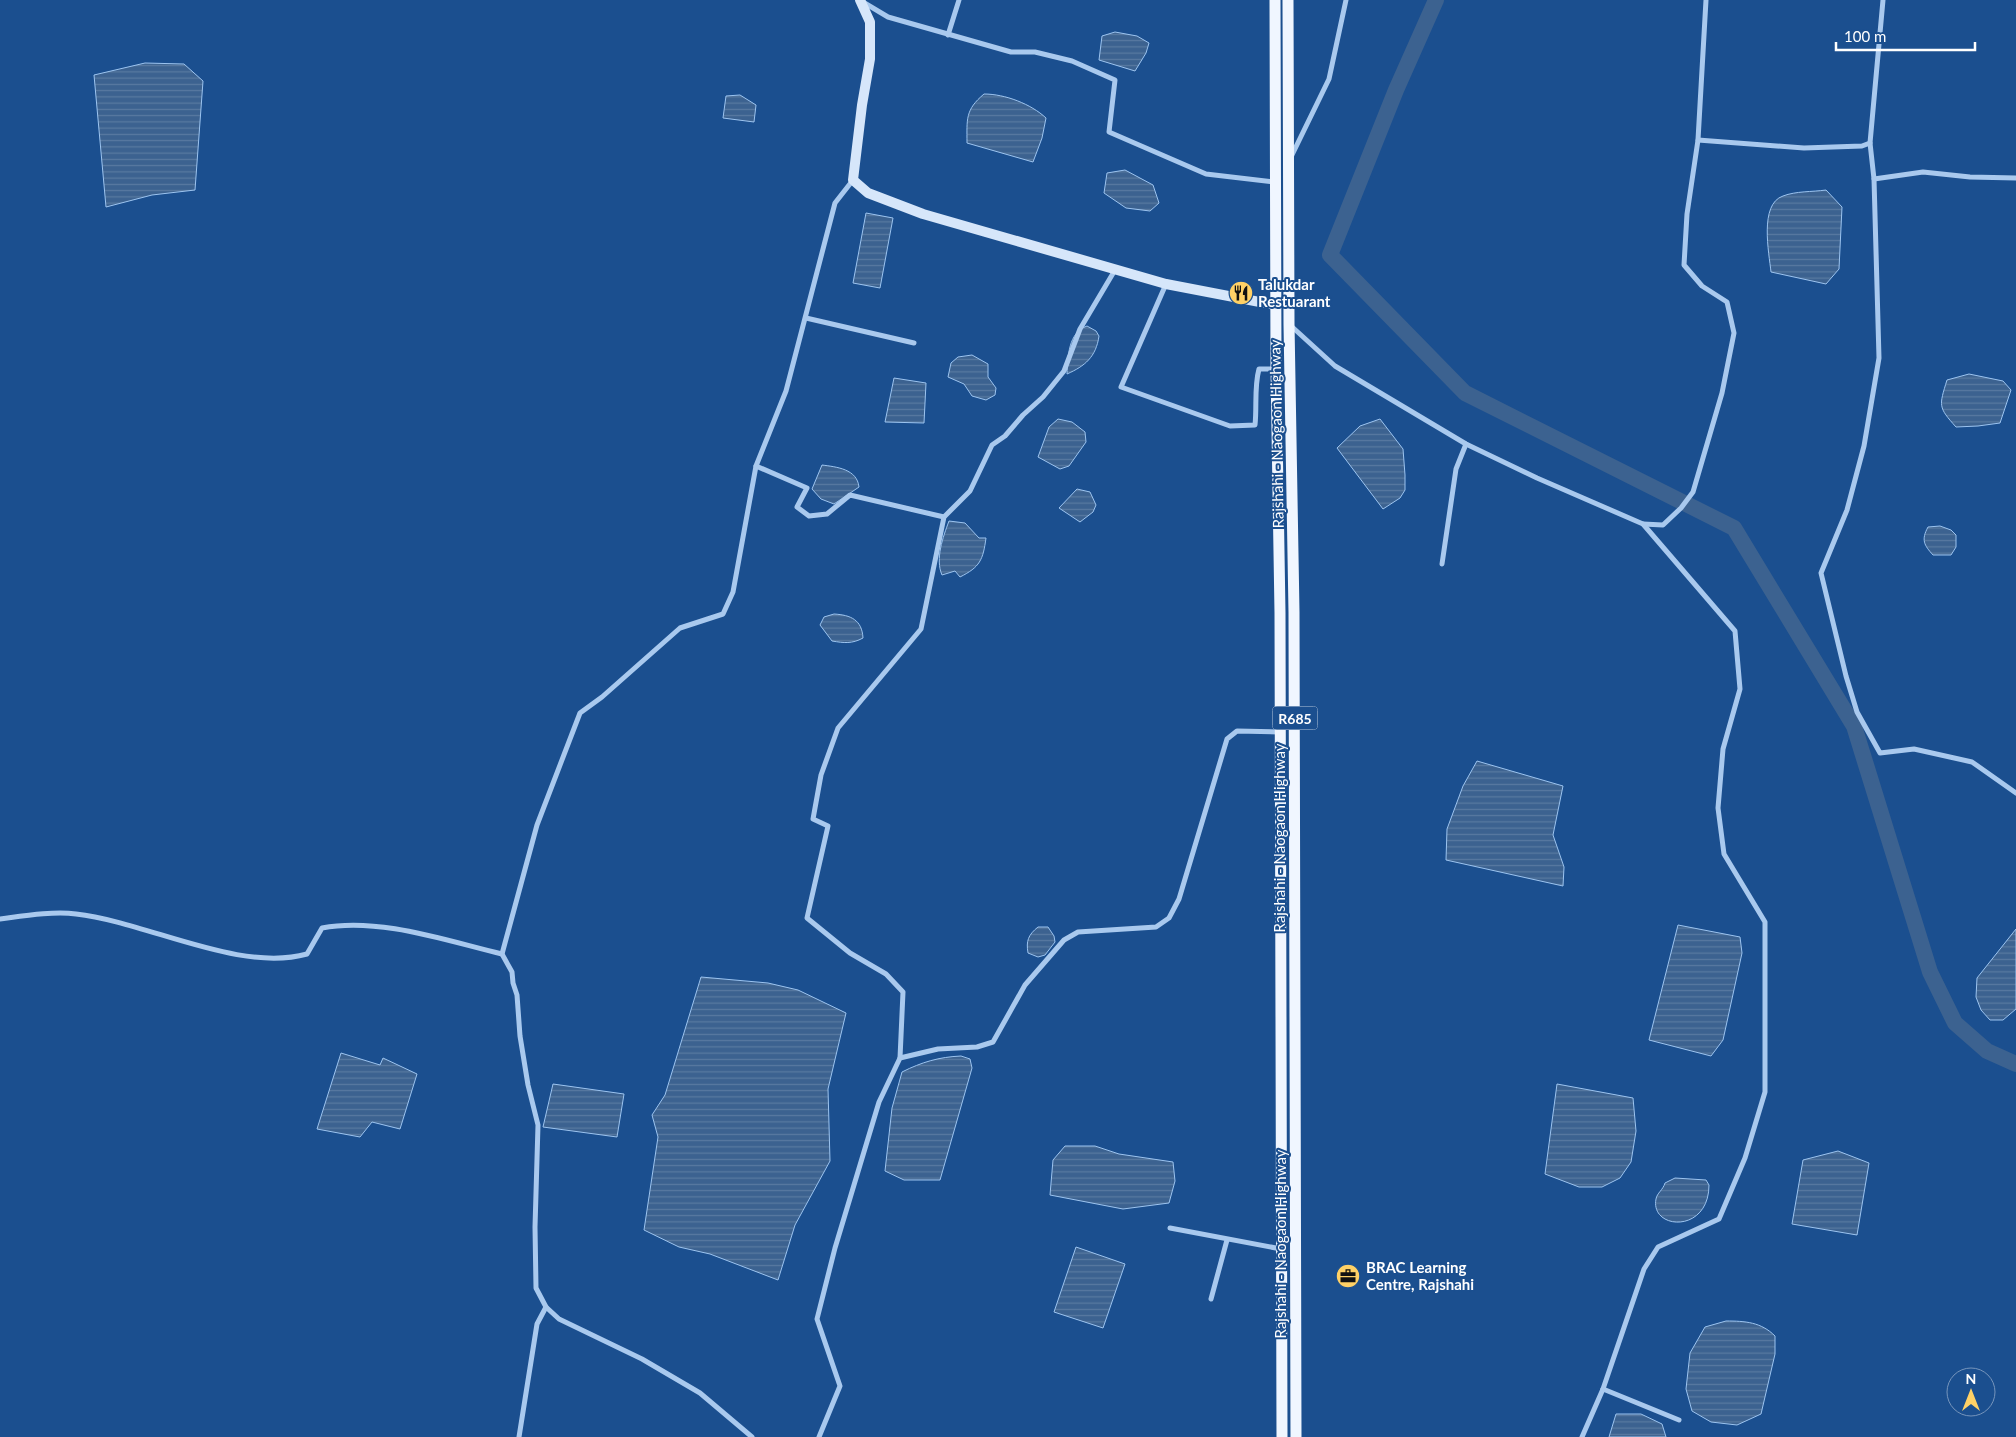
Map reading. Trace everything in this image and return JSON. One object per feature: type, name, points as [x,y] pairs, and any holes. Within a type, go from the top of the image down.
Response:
[{"type":"main road","points":[[860,0],[870,22],[870,59],[862,105],[853,180],[868,193],[923,214],[1114,270],[1166,284],[1275,305]]},
{"type":"main road","name":"Rajshahi - Naogaon Highway","points":[[1275,0],[1282,1437]]},
{"type":"main road","name":"Rajshahi - Naogaon Highway","points":[[1288,0],[1289,324],[1294,612],[1296,1437]]},
{"type":"main road","points":[[1275,128],[1289,128]]},
{"type":"main road","points":[[1277,447],[1291,446]]},
{"type":"street","points":[[860,0],[888,17],[948,35],[1011,52],[1035,52],[1072,61],[1115,80],[1109,132],[1206,174],[1275,182]]},
{"type":"street","points":[[948,35],[959,0]]},
{"type":"street","points":[[1289,162],[1329,79],[1346,0]]},
{"type":"street","points":[[1289,324],[1335,366],[1466,444],[1537,478],[1643,524],[1664,526],[1693,492],[1722,393],[1734,334],[1727,302],[1702,286],[1684,265],[1687,214],[1698,140],[1706,0]]},
{"type":"street","points":[[1883,0],[1870,143],[1874,179],[1879,358],[1864,446],[1847,510],[1821,572],[1846,676],[1857,712],[1880,753],[1914,749],[1972,762],[2016,793]]},
{"type":"street","points":[[1698,140],[1804,148],[1862,146],[1870,143]]},
{"type":"street","points":[[1874,179],[1923,172],[1970,177],[2016,178]]},
{"type":"street","points":[[752,1437],[700,1393],[642,1359],[559,1318],[546,1307],[536,1288],[535,1227],[538,1125],[528,1085],[520,1036],[517,995],[512,972],[502,954],[537,826],[580,713],[680,628],[723,614],[733,592],[756,466],[786,391],[835,203],[853,180]]},
{"type":"street","points":[[819,1437],[840,1386],[817,1319],[835,1248],[879,1102],[900,1058],[903,992],[886,974],[850,953],[807,918],[828,826],[813,820],[821,774],[838,728],[921,629],[944,517],[970,491],[992,445],[1005,436],[1023,415],[1043,397],[1064,371],[1080,330],[1114,270]]},
{"type":"street","points":[[1166,284],[1121,388],[1230,426],[1255,425],[1257,406],[1256,380],[1259,369],[1276,369]]},
{"type":"street","points":[[806,318],[914,342]]},
{"type":"street","points":[[1442,564],[1456,468],[1466,444]]},
{"type":"street","points":[[756,466],[807,488],[797,507],[809,516],[827,514],[850,495],[944,517]]},
{"type":"street","points":[[1582,1437],[1603,1389],[1644,1269],[1658,1247],[1719,1219],[1745,1158],[1764,1092],[1765,922],[1724,854],[1718,808],[1724,749],[1740,689],[1735,631],[1643,524]]},
{"type":"street","points":[[900,1058],[938,1049],[977,1047],[993,1042],[1025,985],[1064,940],[1078,932],[1156,927],[1169,918],[1179,899],[1227,739],[1237,731],[1280,732]]},
{"type":"street","points":[[0,919],[75,914],[156,932],[229,954],[291,958],[307,954],[322,928],[341,924],[394,929],[502,954]]},
{"type":"street","points":[[1170,1228],[1281,1249]]},
{"type":"street","points":[[1210,1299],[1227,1240]]},
{"type":"street","points":[[519,1437],[537,1324],[546,1307]]},
{"type":"street","points":[[1603,1389],[1679,1420]]},
{"type":"water","points":[[1115,32],[1137,36],[1149,43],[1146,53],[1135,71],[1099,60],[1102,36]]},
{"type":"water","points":[[145,63],[184,64],[203,81],[195,190],[152,195],[106,207],[94,75]]},
{"type":"water","points":[[984,94],[992,94],[1017,101],[1033,108],[1046,118],[1042,138],[1033,162],[967,143],[970,110]]},
{"type":"water","points":[[740,95],[756,105],[754,122],[723,118],[726,96]]},
{"type":"water","points":[[1125,170],[1153,185],[1159,203],[1150,211],[1126,208],[1104,193],[1107,173]]},
{"type":"water","points":[[1826,190],[1842,207],[1839,269],[1826,284],[1771,272],[1767,230],[1771,209],[1776,201],[1783,196],[1793,193]]},
{"type":"water","points":[[866,213],[893,218],[880,288],[853,283]]},
{"type":"water","points":[[1087,326],[1096,331],[1099,336],[1098,343],[1089,360],[1067,374],[1070,346],[1076,334]]},
{"type":"water","points":[[972,355],[988,364],[988,377],[996,388],[995,395],[986,400],[972,396],[964,384],[948,377],[951,363],[958,357]]},
{"type":"water","points":[[1969,374],[2003,381],[2011,390],[2000,423],[1956,427],[1946,415],[1942,406],[1942,396],[1947,380]]},
{"type":"water","points":[[894,378],[926,383],[924,423],[885,422]]},
{"type":"water","points":[[1058,419],[1072,422],[1085,432],[1086,442],[1069,466],[1060,469],[1038,457],[1049,427]]},
{"type":"water","points":[[1380,419],[1403,449],[1405,475],[1405,490],[1400,498],[1383,509],[1337,448],[1360,426]]},
{"type":"water","points":[[822,465],[845,470],[854,476],[859,487],[834,504],[821,499],[812,489]]},
{"type":"water","points":[[1077,489],[1090,492],[1096,505],[1093,512],[1080,522],[1059,508]]},
{"type":"water","points":[[949,521],[965,523],[979,538],[986,538],[979,562],[972,570],[960,577],[955,571],[942,575],[940,569],[941,548]]},
{"type":"water","points":[[1940,526],[1951,530],[1956,535],[1956,547],[1951,555],[1933,555],[1924,542],[1928,527]]},
{"type":"water","points":[[834,614],[850,617],[858,623],[863,638],[848,642],[832,641],[820,625],[824,617]]},
{"type":"water","points":[[1477,761],[1563,786],[1553,835],[1564,867],[1563,886],[1446,860],[1447,829],[1463,786]]},
{"type":"water","points":[[1678,925],[1740,937],[1742,953],[1723,1040],[1711,1056],[1649,1040]]},
{"type":"water","points":[[1038,927],[1048,927],[1054,936],[1055,942],[1045,955],[1038,957],[1028,953],[1027,945],[1028,938]]},
{"type":"water","points":[[2016,929],[2016,1009],[2003,1020],[1990,1020],[1981,1010],[1976,997],[1977,978]]},
{"type":"water","points":[[701,977],[768,983],[798,990],[846,1013],[828,1089],[830,1161],[795,1225],[778,1280],[710,1254],[679,1247],[644,1230],[658,1137],[652,1115],[665,1095]]},
{"type":"water","points":[[341,1053],[380,1065],[383,1058],[417,1074],[400,1129],[372,1122],[360,1137],[317,1129]]},
{"type":"water","points":[[961,1056],[970,1059],[972,1068],[940,1180],[904,1180],[885,1171],[892,1108],[902,1072],[931,1061]]},
{"type":"water","points":[[553,1084],[624,1094],[617,1137],[543,1127]]},
{"type":"water","points":[[1557,1084],[1633,1098],[1636,1131],[1631,1162],[1620,1178],[1602,1187],[1579,1187],[1545,1174]]},
{"type":"water","points":[[1065,1146],[1095,1146],[1119,1154],[1173,1162],[1175,1181],[1169,1203],[1123,1209],[1050,1195],[1053,1160]]},
{"type":"water","points":[[1838,1151],[1869,1163],[1857,1235],[1792,1224],[1803,1160]]},
{"type":"water","points":[[1675,1178],[1706,1180],[1709,1185],[1706,1201],[1700,1212],[1691,1219],[1680,1222],[1670,1221],[1662,1217],[1657,1209],[1656,1199],[1658,1195],[1665,1183]]},
{"type":"water","points":[[1076,1247],[1125,1264],[1103,1328],[1054,1312]]},
{"type":"water","points":[[1726,1321],[1752,1323],[1770,1331],[1775,1336],[1775,1354],[1761,1414],[1737,1425],[1711,1422],[1692,1411],[1686,1389],[1690,1353],[1705,1327]]},
{"type":"water","points":[[1616,1414],[1641,1414],[1662,1424],[1666,1437],[1609,1437]]},
{"type":"waterway","points":[[1436,0],[1396,90],[1330,255],[1465,393],[1734,528],[1854,726],[1930,972],[1955,1023],[1987,1051],[2016,1064]]},
{"type":"place","name":"Talukdar Restuarant","points":[[1241,293]]},
{"type":"place","name":"BRAC Learning Centre, Rajshahi","points":[[1348,1276]]}]
